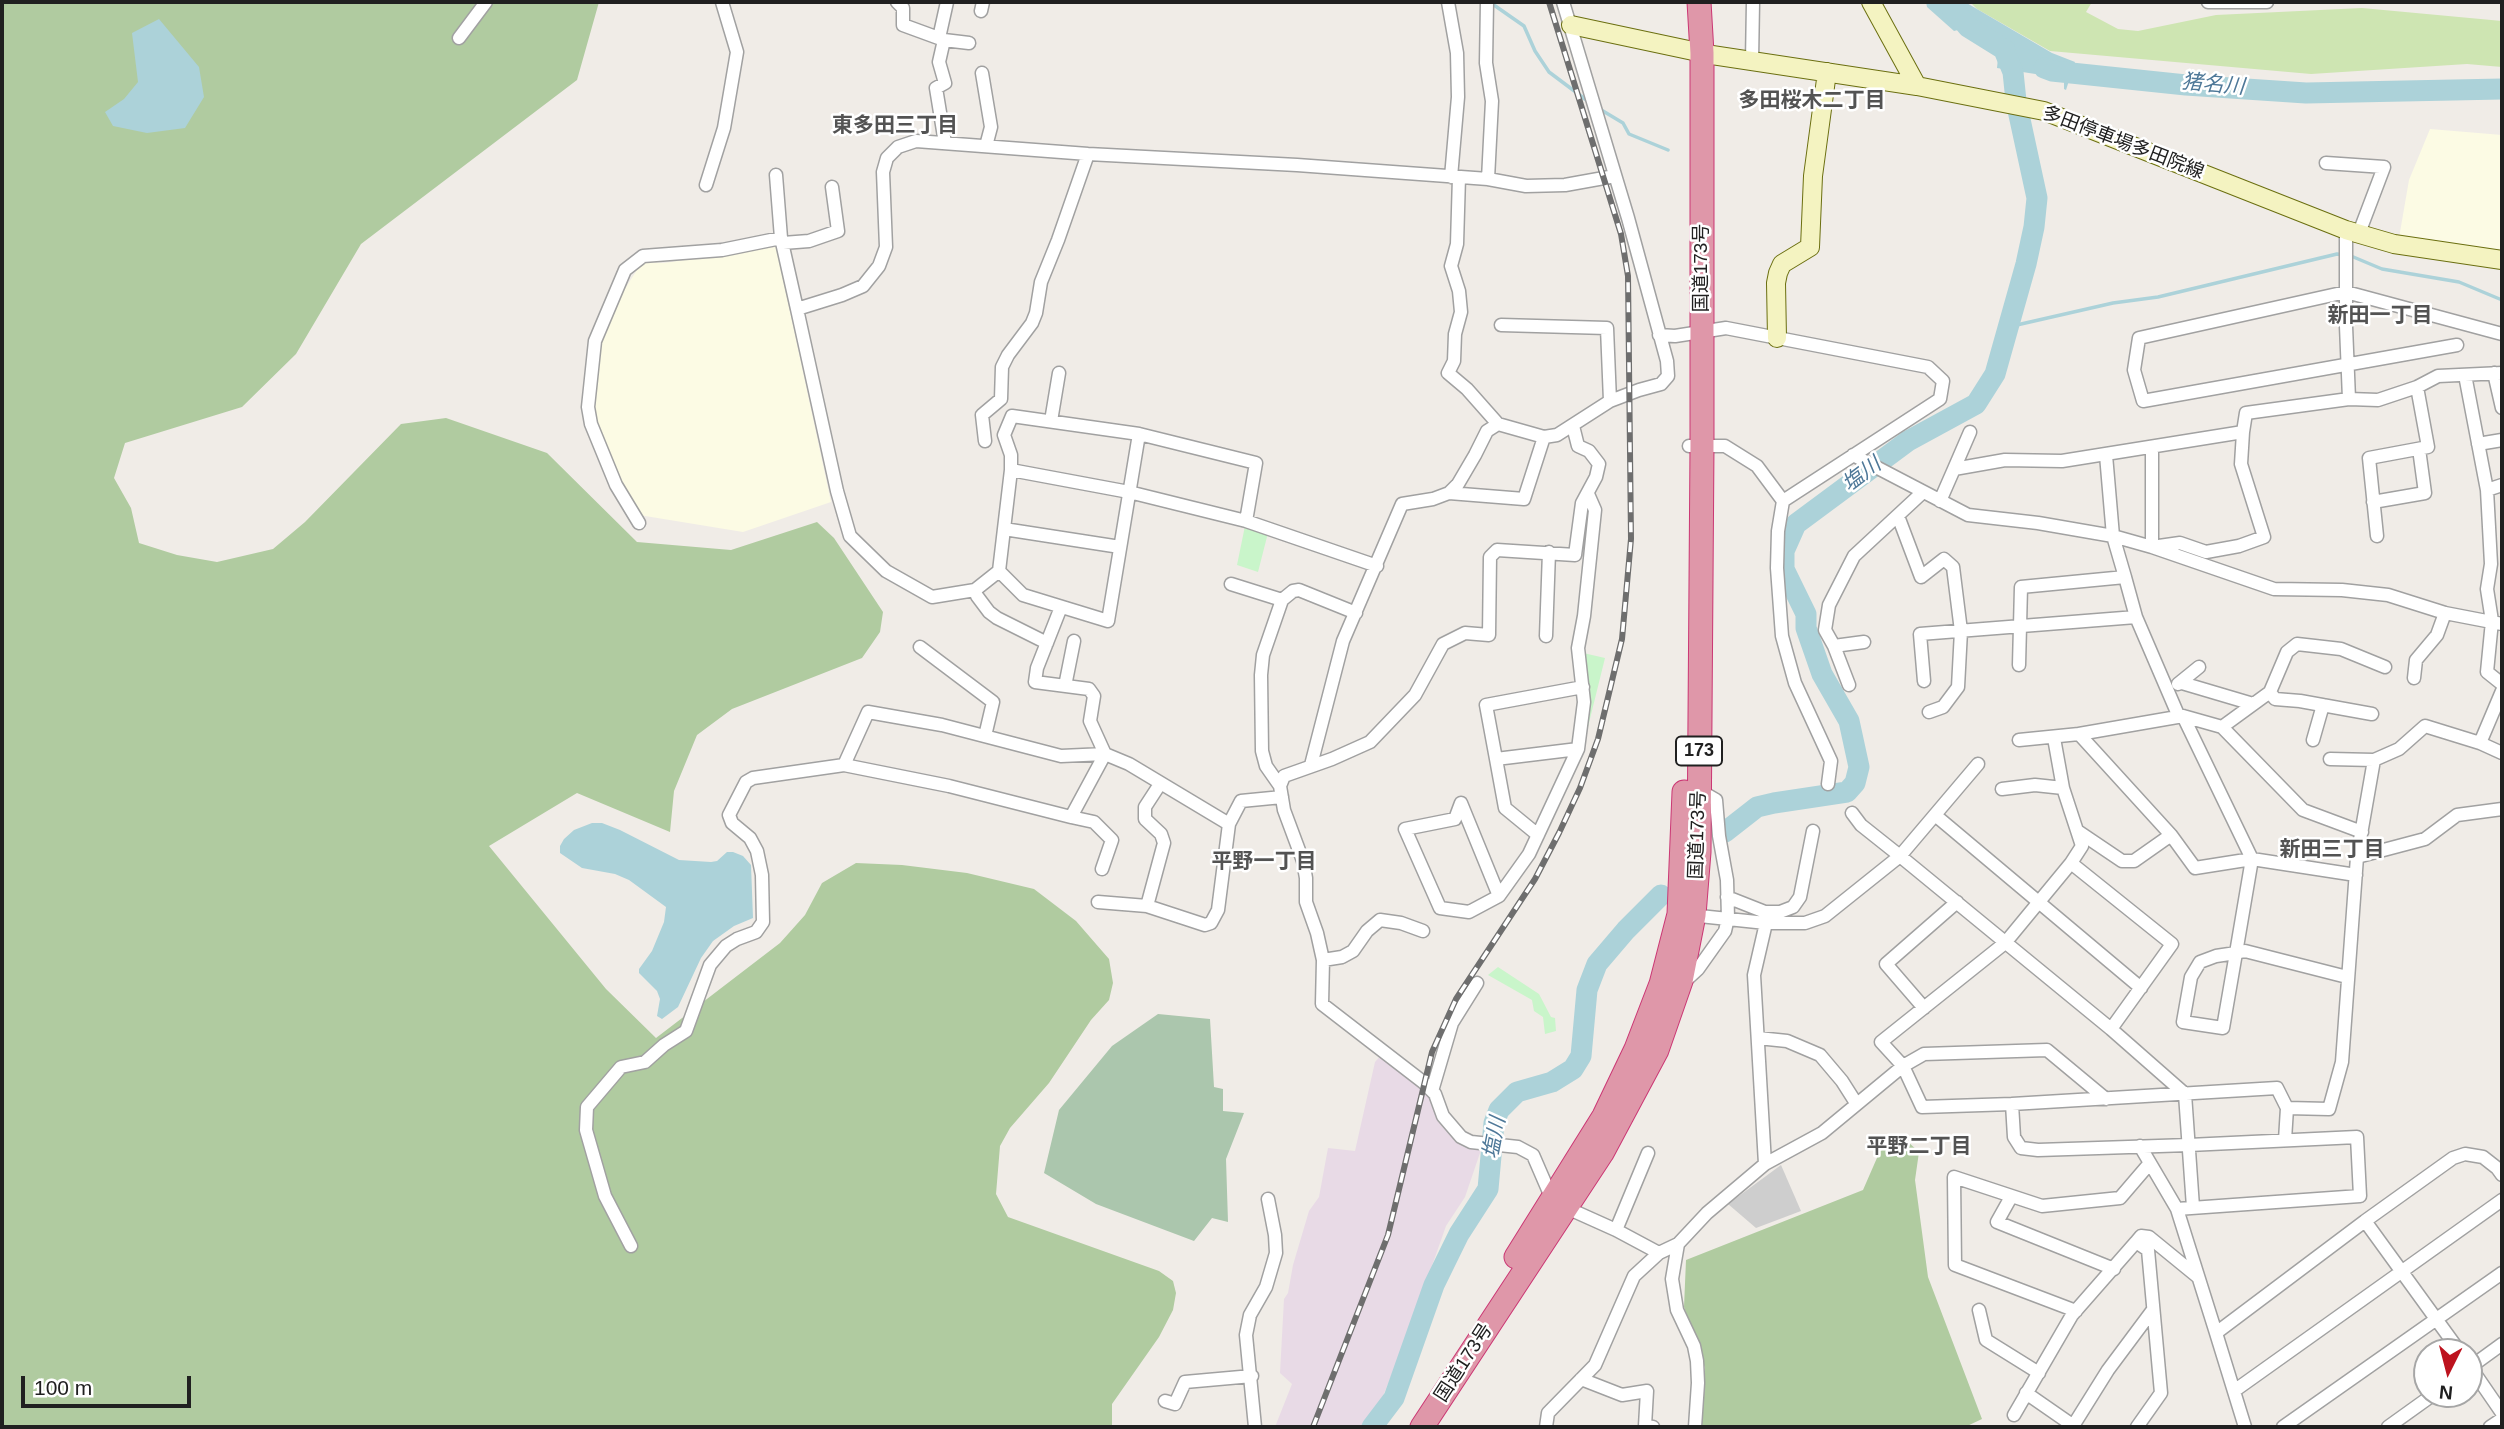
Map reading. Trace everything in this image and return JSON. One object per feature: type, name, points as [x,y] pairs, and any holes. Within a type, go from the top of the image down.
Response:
[{"type":"highway","name":"国道173号","points":[[1685,2],[1694,52]]},
{"type":"highway","name":"国道173号","points":[[1406,1427],[1561,1203],[1602,1153],[1657,1050],[1699,852],[1692,786],[1697,331],[1694,52],[1699,2]]},
{"type":"highway","name":"国道173号","points":[[1422,1427],[1561,1203]]},
{"type":"main road","points":[[1871,2],[1917,86]]},
{"type":"main road","name":"多田停車場多田院線","points":[[1570,25],[1694,52],[1917,86],[2044,111],[2352,232],[2394,244],[2502,260]]},
{"type":"main road","points":[[1777,338],[1778,273],[1782,264],[1810,247],[1813,176],[1827,72]]},
{"type":"street","points":[[458,38],[486,2]]},
{"type":"street","points":[[706,186],[724,128],[737,52],[722,2]]},
{"type":"street","points":[[897,2],[903,8],[902,25],[941,39],[969,43]]},
{"type":"street","points":[[945,143],[936,88],[945,83],[939,62],[947,2]]},
{"type":"street","points":[[1448,2],[1457,53],[1458,97],[1455,177],[1457,244],[1451,266],[1459,292],[1461,312],[1455,334],[1454,360],[1448,373],[1467,389],[1498,424],[1544,437],[1557,435],[1610,401],[1661,384],[1668,376],[1667,361],[1563,2]]},
{"type":"street","points":[[1487,2],[1486,63],[1492,101],[1488,179]]},
{"type":"street","points":[[1752,61],[1753,2]]},
{"type":"street","points":[[2208,2],[2267,2]]},
{"type":"street","points":[[982,73],[990,127],[986,146]]},
{"type":"street","points":[[797,309],[863,286],[879,266],[886,247],[883,172],[887,158],[898,148],[916,141],[1488,179],[1526,186],[1565,185],[1615,176]]},
{"type":"street","points":[[985,441],[982,415],[1001,399],[1002,367],[1032,323],[1041,282],[1088,154]]},
{"type":"street","points":[[2326,163],[2384,167],[2352,232],[2346,292],[2349,399]]},
{"type":"street","points":[[776,175],[782,240],[849,536],[886,571],[932,597],[975,590],[999,571],[1012,470],[1011,454],[1004,435],[1012,416],[1139,434],[1255,463],[1246,521]]},
{"type":"street","points":[[639,523],[617,485],[591,424],[588,407],[595,341],[625,270],[643,256],[722,250],[782,240],[809,241],[838,231],[832,187]]},
{"type":"street","points":[[2457,345],[2143,401],[2134,370],[2139,338],[2346,292],[2502,334]]},
{"type":"street","points":[[1501,325],[1607,328],[1610,401]]},
{"type":"street","points":[[1658,335],[1675,336],[1726,328],[1928,367],[1943,381],[1940,399],[1783,501]]},
{"type":"street","points":[[1051,421],[1059,373]]},
{"type":"street","points":[[2152,547],[2180,543],[2206,552],[2239,546],[2264,537],[2241,464],[2246,413],[2349,399],[2378,400],[2417,387],[2438,376],[2498,373],[2502,408]]},
{"type":"street","points":[[2465,374],[2487,490],[2497,563],[2487,589],[2497,623],[2487,672],[2502,684]]},
{"type":"street","points":[[2377,536],[2369,458],[2428,447],[2417,387]]},
{"type":"street","points":[[1311,765],[1343,641],[1402,504],[1433,499],[1449,493],[1458,484],[1487,431],[1498,424]]},
{"type":"street","points":[[1573,426],[1578,446],[1589,451],[1599,464],[1597,477],[1583,503],[1575,555],[1497,550],[1490,557],[1489,635],[1465,633],[1444,644],[1415,695],[1370,742],[1284,776],[1281,791],[1284,810],[1303,861],[1306,902],[1323,960],[1322,1004],[1404,1065],[1432,1091],[1443,1116],[1461,1137],[1471,1142],[1518,1147],[1533,1155],[1542,1177],[1561,1203],[1659,1253]]},
{"type":"street","points":[[1940,501],[1970,432]]},
{"type":"street","points":[[1954,469],[2005,460],[2062,461],[2243,432]]},
{"type":"street","points":[[999,571],[1023,595],[1108,621],[1139,434]]},
{"type":"street","points":[[1449,493],[1524,499],[1544,437]]},
{"type":"street","points":[[2478,444],[2502,440]]},
{"type":"street","points":[[1695,446],[1725,446],[1757,466],[1783,501],[1777,555],[1782,636],[1795,683],[1831,761],[1828,784]]},
{"type":"street","points":[[2152,447],[2152,547]]},
{"type":"street","points":[[2374,502],[2426,493],[2419,449]]},
{"type":"street","points":[[1853,455],[1968,515],[2038,523],[2113,536],[2274,589],[2342,590],[2388,595],[2445,613],[2497,623]]},
{"type":"street","points":[[2106,455],[2113,536],[2136,617],[2167,688],[2252,859],[2236,953],[2223,1028],[2183,1021],[2191,977],[2200,962],[2216,956],[2236,953],[2245,951],[2347,977]]},
{"type":"street","points":[[1012,470],[1129,492],[1246,521],[1377,566]]},
{"type":"street","points":[[2487,490],[2502,485]]},
{"type":"street","points":[[1849,685],[1825,630],[1829,605],[1854,556],[1923,492]]},
{"type":"street","points":[[1499,896],[1461,803],[1455,819],[1405,829],[1440,908],[1469,912],[1499,896],[1529,854],[1578,749],[1584,702],[1578,648],[1595,510],[1588,494]]},
{"type":"street","points":[[1898,516],[1921,577],[1944,559],[1953,567],[1961,631],[1958,687],[1943,707],[1929,712]]},
{"type":"street","points":[[1004,529],[1120,547]]},
{"type":"street","points":[[1546,636],[1549,552]]},
{"type":"street","points":[[2019,665],[2021,587],[2125,577]]},
{"type":"street","points":[[1231,584],[1282,600]]},
{"type":"street","points":[[1281,791],[1266,766],[1262,751],[1261,675],[1263,655],[1282,600],[1293,591],[1299,590],[1356,614]]},
{"type":"street","points":[[976,596],[997,618],[1047,643]]},
{"type":"street","points":[[1061,607],[1037,668],[1035,682],[1089,689],[1094,696],[1090,721],[1104,754]]},
{"type":"street","points":[[2414,678],[2416,660],[2437,635],[2445,613]]},
{"type":"street","points":[[1924,681],[1920,634],[2136,617]]},
{"type":"street","points":[[1065,686],[1074,640]]},
{"type":"street","points":[[1834,646],[1864,642]]},
{"type":"street","points":[[2222,727],[2270,692],[2287,652],[2297,644],[2341,649],[2385,667]]},
{"type":"street","points":[[920,647],[993,702],[985,736]]},
{"type":"street","points":[[2167,688],[2182,682],[2199,667]]},
{"type":"street","points":[[2182,682],[2253,704]]},
{"type":"street","points":[[1538,835],[1505,808],[1486,705],[1583,687]]},
{"type":"street","points":[[2480,743],[2502,691]]},
{"type":"street","points":[[2270,692],[2275,699],[2372,715]]},
{"type":"street","points":[[2313,740],[2323,705]]},
{"type":"street","points":[[844,765],[868,712],[942,725],[1062,756],[1104,754],[1129,764],[1229,824]]},
{"type":"street","points":[[2019,740],[2054,738],[2181,717],[2222,727],[2303,810],[2361,832]]},
{"type":"street","points":[[2330,759],[2374,760],[2399,749],[2425,726],[2480,743],[2502,753]]},
{"type":"street","points":[[2079,734],[2171,835],[2195,869],[2252,859],[2356,875]]},
{"type":"street","points":[[2054,738],[2063,788],[2082,846],[2006,942],[1881,1042],[1903,1066],[1922,1107],[2277,1088],[2287,1108],[2285,1140]]},
{"type":"street","points":[[1496,759],[1578,749]]},
{"type":"street","points":[[1071,817],[1104,754]]},
{"type":"street","points":[[2287,1108],[2329,1109],[2342,1062],[2357,857],[2374,760]]},
{"type":"street","points":[[1686,915],[1766,923],[1805,923],[1825,916],[1900,856],[1978,764]]},
{"type":"street","points":[[631,1246],[605,1196],[586,1130],[587,1107],[621,1068],[645,1062],[664,1045],[687,1031],[710,965],[726,946],[756,932],[762,922],[762,875],[757,851],[750,838],[732,823],[729,815],[746,782],[752,778],[844,765],[949,786],[1094,821],[1112,840],[1102,869]]},
{"type":"street","points":[[1147,906],[1164,843],[1161,834],[1145,820],[1145,807],[1160,785]]},
{"type":"street","points":[[2002,789],[2035,785],[2063,788]]},
{"type":"street","points":[[1671,983],[1685,981],[1698,970],[1725,931],[1728,918],[1727,880],[1718,836],[1716,800],[1692,786]]},
{"type":"street","points":[[1098,902],[1147,906],[1205,925],[1211,923],[1218,911],[1229,824],[1241,801],[1281,791]]},
{"type":"street","points":[[2357,857],[2426,839],[2456,815],[2502,809]]},
{"type":"street","points":[[1852,813],[1861,825],[2112,1029],[2185,1094],[2193,1207]]},
{"type":"street","points":[[1935,815],[2141,988]]},
{"type":"street","points":[[1727,897],[1765,912],[1780,912],[1793,906],[1800,897],[1813,831]]},
{"type":"street","points":[[2079,832],[2122,862],[2134,861],[2171,835]]},
{"type":"street","points":[[2071,863],[2172,944],[2112,1029]]},
{"type":"street","points":[[1924,1008],[1886,964],[1957,902]]},
{"type":"street","points":[[1323,960],[1342,957],[1353,951],[1367,931],[1380,920],[1401,923],[1423,931]]},
{"type":"street","points":[[1765,1164],[1754,975],[1766,923]]},
{"type":"street","points":[[1432,1091],[1452,1023],[1477,983]]},
{"type":"street","points":[[1758,1038],[1787,1041],[1820,1055],[1856,1103]]},
{"type":"street","points":[[1546,1427],[1548,1413],[1595,1365],[1634,1276],[1659,1253],[1678,1244],[1707,1213],[1765,1164],[1822,1133],[1903,1066],[1924,1054],[2047,1050],[2106,1098]]},
{"type":"street","points":[[2012,1104],[2014,1137],[2021,1148],[2038,1150],[2189,1146],[2357,1137],[2360,1196],[2177,1209]]},
{"type":"street","points":[[2140,1146],[2177,1209],[2245,1427]]},
{"type":"street","points":[[1616,1230],[1648,1153]]},
{"type":"street","points":[[2216,1333],[2453,1158],[2465,1154],[2483,1157],[2502,1175]]},
{"type":"street","points":[[2076,1311],[1955,1265],[1954,1177],[2042,1206],[2120,1198],[2150,1163]]},
{"type":"street","points":[[2011,1197],[1997,1222],[2114,1269]]},
{"type":"street","points":[[1255,1427],[1246,1335],[1250,1315],[1266,1287],[1276,1253],[1268,1199]]},
{"type":"street","points":[[2234,1391],[2502,1200]]},
{"type":"street","points":[[2365,1221],[2449,1338]]},
{"type":"street","points":[[2014,1415],[2076,1311],[2141,1236],[2149,1237],[2199,1277]]},
{"type":"street","points":[[2136,1242],[2148,1250],[2161,1393],[2137,1427]]},
{"type":"street","points":[[1678,1244],[1672,1279],[1677,1310],[1694,1346],[1697,1361],[1695,1427]]},
{"type":"street","points":[[2283,1427],[2437,1321],[2502,1272]]},
{"type":"street","points":[[1979,1310],[1986,1340],[2039,1373]]},
{"type":"street","points":[[2026,1394],[2074,1427],[2108,1370],[2152,1311]]},
{"type":"street","points":[[2483,1358],[2502,1344]]},
{"type":"street","points":[[1166,1401],[1175,1404],[1185,1382],[1252,1377]]},
{"type":"street","points":[[1581,1379],[1622,1395],[1647,1391],[1645,1426],[1653,1427]]},
{"type":"street","points":[[2483,1386],[2502,1413]]},
{"type":"street","points":[[2388,1427],[2414,1408]]},
{"type":"street","points":[[2490,1427],[2502,1419]]},
{"type":"shaded area","points":[[2430,129],[2502,135],[2502,250],[2399,238],[2409,180]]},
{"type":"shaded area","points":[[776,247],[831,502],[743,532],[633,514],[594,426],[597,333],[642,262],[664,263]]},
{"type":"shaded area","points":[[1158,1014],[1210,1019],[1214,1087],[1223,1089],[1223,1111],[1244,1113],[1226,1159],[1228,1222],[1212,1218],[1194,1241],[1096,1204],[1044,1173],[1059,1110],[1112,1046]]},
{"type":"shaded area","points":[[1382,1054],[1428,1094],[1441,1125],[1462,1146],[1481,1150],[1465,1197],[1446,1226],[1383,1396],[1370,1415],[1360,1427],[1275,1427],[1292,1384],[1280,1373],[1284,1299],[1288,1293],[1293,1265],[1309,1211],[1319,1197],[1328,1148],[1355,1151],[1375,1062]]},
{"type":"shaded area","points":[[1781,1165],[1801,1211],[1756,1228],[1728,1204]]},
{"type":"green space","points":[[2,2],[599,2],[577,80],[361,244],[296,354],[242,407],[125,443],[114,478],[131,508],[139,543],[177,555],[217,562],[273,549],[305,522],[401,424],[446,418],[547,453],[637,542],[731,550],[817,522],[834,538],[883,612],[880,632],[862,658],[732,709],[697,735],[674,791],[670,832],[577,793],[489,846],[606,989],[656,1038],[780,943],[805,915],[822,883],[856,863],[902,865],[967,873],[1034,889],[1076,921],[1109,959],[1113,983],[1109,1000],[1091,1020],[1049,1083],[1010,1128],[1000,1146],[996,1194],[1008,1217],[1159,1271],[1173,1281],[1176,1293],[1173,1310],[1159,1337],[1112,1404],[1112,1427],[2,1427]]},
{"type":"green space","points":[[1970,2],[2092,2],[2086,12],[2118,29],[2138,31],[2216,15],[2362,8],[2502,21],[2502,67],[2467,64],[2311,74],[2050,51],[1977,9]]},
{"type":"green space","points":[[1246,521],[1269,529],[1258,572],[1237,565]]},
{"type":"green space","points":[[1579,652],[1605,658],[1583,747]]},
{"type":"green space","points":[[1498,967],[1539,994],[1551,1017],[1555,1018],[1556,1031],[1545,1034],[1543,1017],[1534,1011],[1532,1000],[1488,975]]},
{"type":"green space","points":[[1906,1140],[1919,1152],[1915,1180],[1928,1277],[1982,1419],[1965,1427],[1701,1427],[1705,1368],[1684,1307],[1686,1260],[1863,1190],[1880,1151]]},
{"type":"water","points":[[1926,2],[1965,2],[2052,53],[2075,62],[2066,90],[2064,82],[2048,79],[2048,76],[1997,68],[1998,58],[1983,37],[1984,33],[1965,28],[1961,32],[1954,31],[1927,7]]},
{"type":"water","points":[[159,19],[199,67],[204,97],[185,128],[147,133],[113,126],[105,112],[124,99],[138,82],[132,33]]},
{"type":"water","points":[[592,823],[602,823],[620,830],[679,860],[711,862],[717,861],[727,852],[733,852],[743,856],[751,865],[753,918],[734,926],[713,941],[701,958],[678,1007],[662,1019],[657,1016],[660,999],[657,991],[639,973],[639,969],[652,951],[664,922],[666,907],[629,880],[615,874],[582,868],[560,853],[564,839],[574,830]]},
{"type":"waterway","name":"猪名川","points":[[1947,2],[1968,27],[2005,50]]},
{"type":"waterway","points":[[1491,3],[1524,26],[1535,51],[1549,72],[1589,102]]},
{"type":"waterway","name":"塩川","points":[[1725,832],[1757,807],[1847,792],[1855,783],[1859,767],[1849,721],[1822,674],[1806,628],[1806,614],[1784,569],[1784,551],[1796,524],[1908,441],[1976,404],[1995,374],[2026,264],[2037,198],[2016,101],[2013,72],[2004,50]]},
{"type":"waterway","name":"猪名川","points":[[2044,68],[2186,85],[2306,93],[2502,89]]},
{"type":"waterway","points":[[1598,108],[1623,123],[1629,134],[1668,150]]},
{"type":"waterway","points":[[2008,327],[2113,303],[2158,297],[2337,254],[2343,255]]},
{"type":"waterway","points":[[2351,256],[2382,269],[2459,282],[2502,300]]},
{"type":"waterway","name":"塩川","points":[[1372,1427],[1394,1398],[1434,1285],[1459,1234],[1488,1189],[1494,1123],[1499,1110],[1517,1092],[1552,1082],[1573,1069],[1581,1056],[1587,990],[1597,964],[1661,895]]},
{"type":"railway","points":[[1313,1427],[1388,1235],[1432,1052],[1456,999],[1535,879],[1580,788],[1598,739],[1622,639],[1631,539],[1628,276],[1621,234],[1549,2]]},
{"type":"district","name":"多田桜木二丁目","points":[[1812,101]]},
{"type":"district","name":"東多田三丁目","points":[[895,126]]},
{"type":"district","name":"新田一丁目","points":[[2380,316]]},
{"type":"district","name":"新田三丁目","points":[[2332,850]]},
{"type":"district","name":"平野一丁目","points":[[1264,862]]},
{"type":"district","name":"平野二丁目","points":[[1919,1147]]}]
